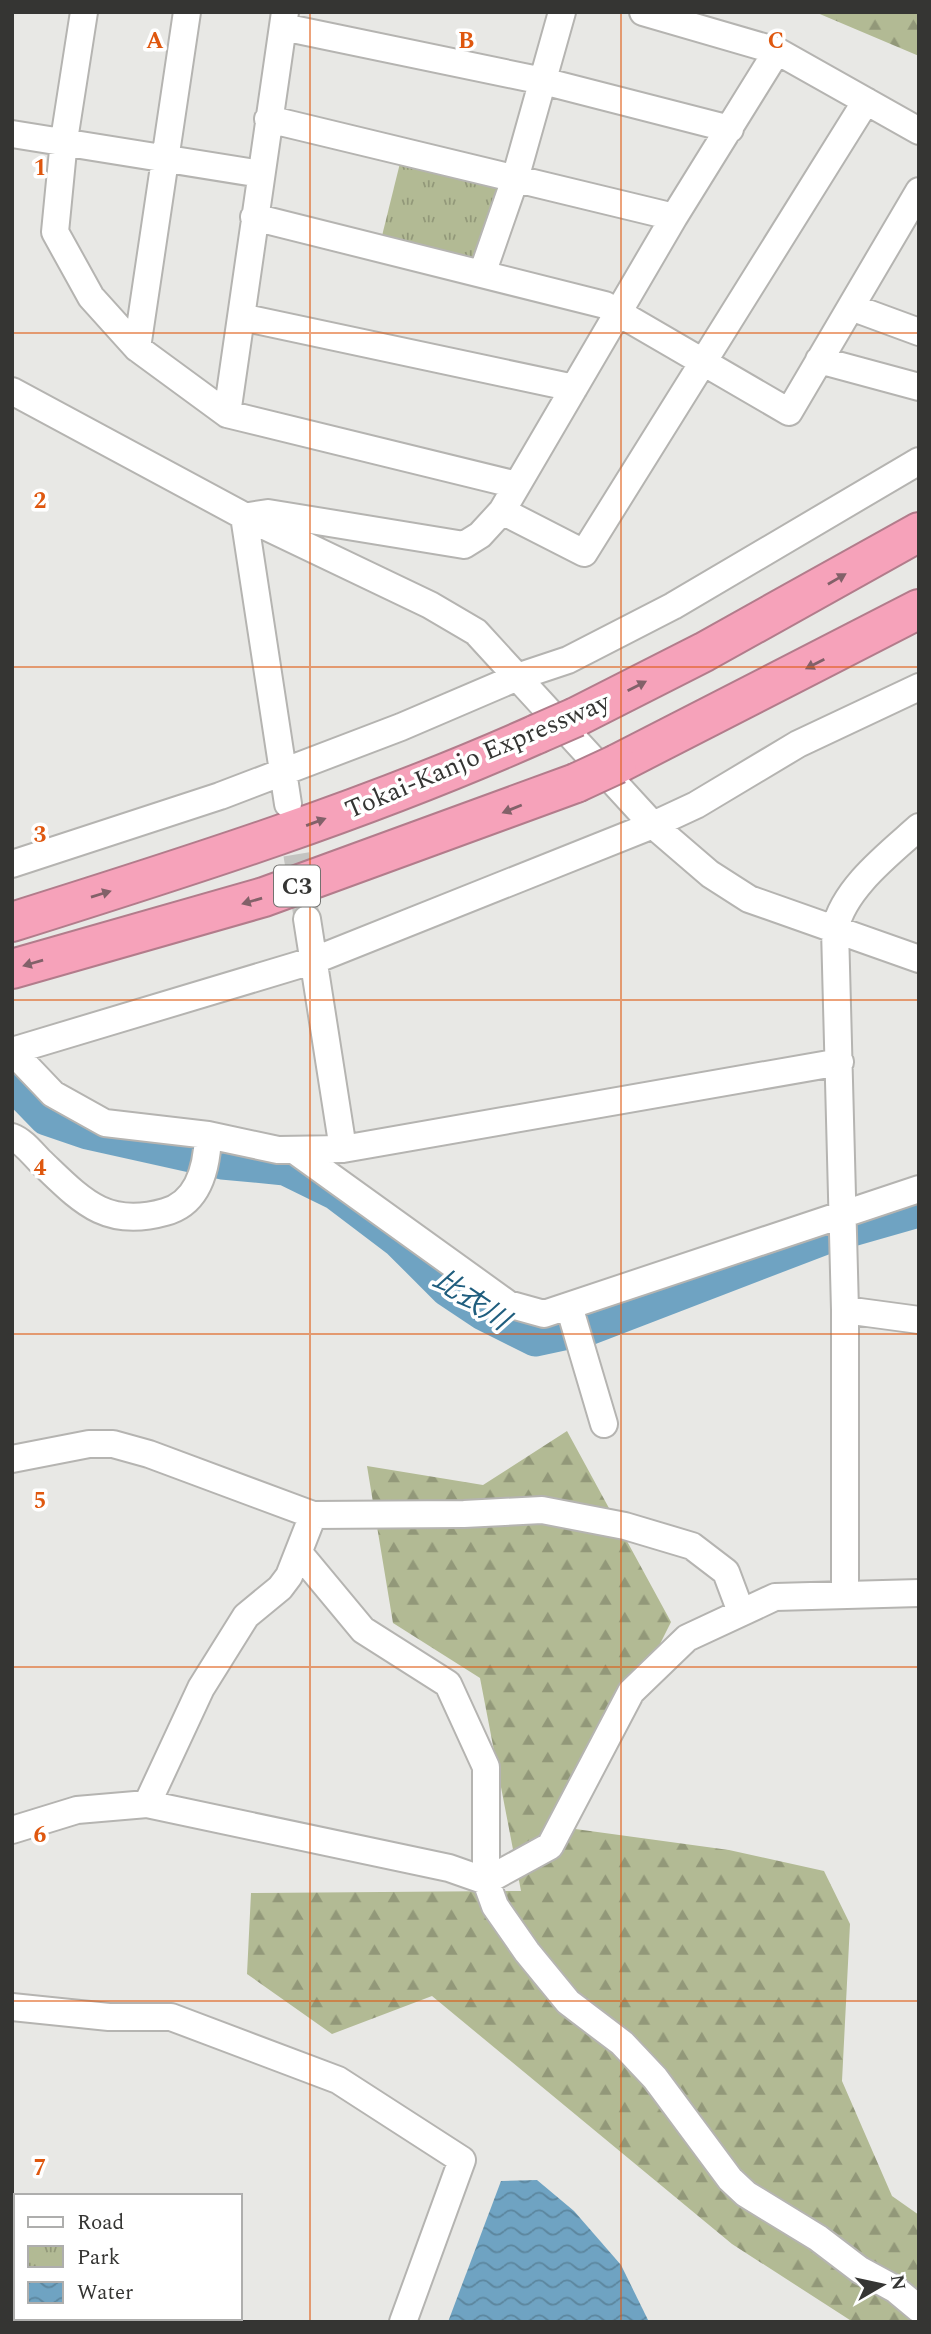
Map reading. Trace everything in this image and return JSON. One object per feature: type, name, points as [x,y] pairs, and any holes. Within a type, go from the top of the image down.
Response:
[{"type":"highway","name":"Tokai-Kanjo Expressway","points":[[12,922],[230,854],[380,799],[537,734],[704,652],[919,532]]},
{"type":"highway","name":"C3","points":[[12,969],[264,897],[576,783],[919,609]]},
{"type":"street","points":[[84,12],[64,140],[55,232],[91,297],[137,348],[228,414],[517,485]]},
{"type":"street","points":[[137,348],[187,12]]},
{"type":"street","points":[[482,274],[515,178],[562,12]]},
{"type":"street","points":[[643,12],[777,51],[919,131]]},
{"type":"street","points":[[228,414],[254,216],[284,20],[543,81],[730,129]]},
{"type":"street","points":[[244,516],[268,513],[464,545],[481,536],[502,511],[674,217],[777,51]]},
{"type":"street","points":[[502,511],[584,553],[866,101]]},
{"type":"street","points":[[268,120],[674,217]]},
{"type":"street","points":[[12,134],[64,140],[261,174]]},
{"type":"street","points":[[254,216],[605,305],[789,412],[919,191]]},
{"type":"street","points":[[850,307],[919,332]]},
{"type":"street","points":[[241,317],[574,388]]},
{"type":"street","points":[[820,360],[919,387]]},
{"type":"street","points":[[12,391],[244,516],[430,605],[477,632],[520,676],[653,825],[710,874],[749,899],[919,959]]},
{"type":"street","points":[[12,864],[282,772],[520,676],[568,660],[673,606],[919,461]]},
{"type":"street","points":[[244,516],[288,804]]},
{"type":"street","points":[[840,1062],[343,1149],[278,1150],[208,1135],[106,1123],[53,1094],[12,1051],[315,960],[653,825],[695,805],[798,744],[919,687]]},
{"type":"street","points":[[845,1593],[845,1310],[835,929],[838,917],[853,892],[919,827]]},
{"type":"street","points":[[307,919],[343,1149]]},
{"type":"street","points":[[12,1138],[102,1213],[139,1219],[176,1209],[202,1181],[208,1135]]},
{"type":"street","points":[[294,1150],[508,1304],[544,1314],[843,1212],[919,1189]]},
{"type":"street","points":[[569,1306],[604,1424]]},
{"type":"street","points":[[845,1310],[919,1320]]},
{"type":"street","points":[[12,1459],[89,1444],[113,1444],[149,1454],[313,1516],[542,1510],[625,1526],[692,1546],[726,1572],[741,1612]]},
{"type":"street","points":[[147,1804],[201,1688],[246,1616],[280,1588],[299,1553],[313,1516]]},
{"type":"street","points":[[299,1553],[363,1630],[447,1684],[486,1767],[486,1881],[495,1906],[527,1952],[568,2002],[622,2043],[655,2078],[730,2179],[746,2194],[818,2238],[860,2270],[895,2289],[919,2309]]},
{"type":"street","points":[[12,1830],[77,1810],[147,1804],[449,1868],[486,1881],[550,1846],[631,1692],[687,1638],[775,1597],[919,1593]]},
{"type":"street","points":[[12,2007],[109,2017],[171,2017],[338,2080],[462,2160],[403,2322]]},
{"type":"green space","points":[[815,12],[919,12],[919,56]]},
{"type":"green space","points":[[402,155],[508,182],[480,269],[380,244]]},
{"type":"green space","points":[[567,1431],[671,1622],[568,1828],[729,1850],[824,1871],[850,1924],[842,2081],[892,2196],[919,2215],[919,2322],[853,2322],[732,2244],[432,1996],[332,2034],[247,1974],[251,1893],[521,1891],[480,1678],[393,1623],[367,1466],[483,1485]]},
{"type":"water","points":[[537,2180],[574,2211],[621,2265],[649,2322],[448,2322],[501,2181]]},
{"type":"waterway","name":"比衣川","points":[[12,1084],[46,1119],[87,1133],[222,1163],[285,1169],[336,1194],[398,1241],[447,1290],[483,1314],[535,1340],[591,1328],[828,1237],[919,1211]]},
{"type":"tunnel","points":[[290,816],[307,919]]}]
